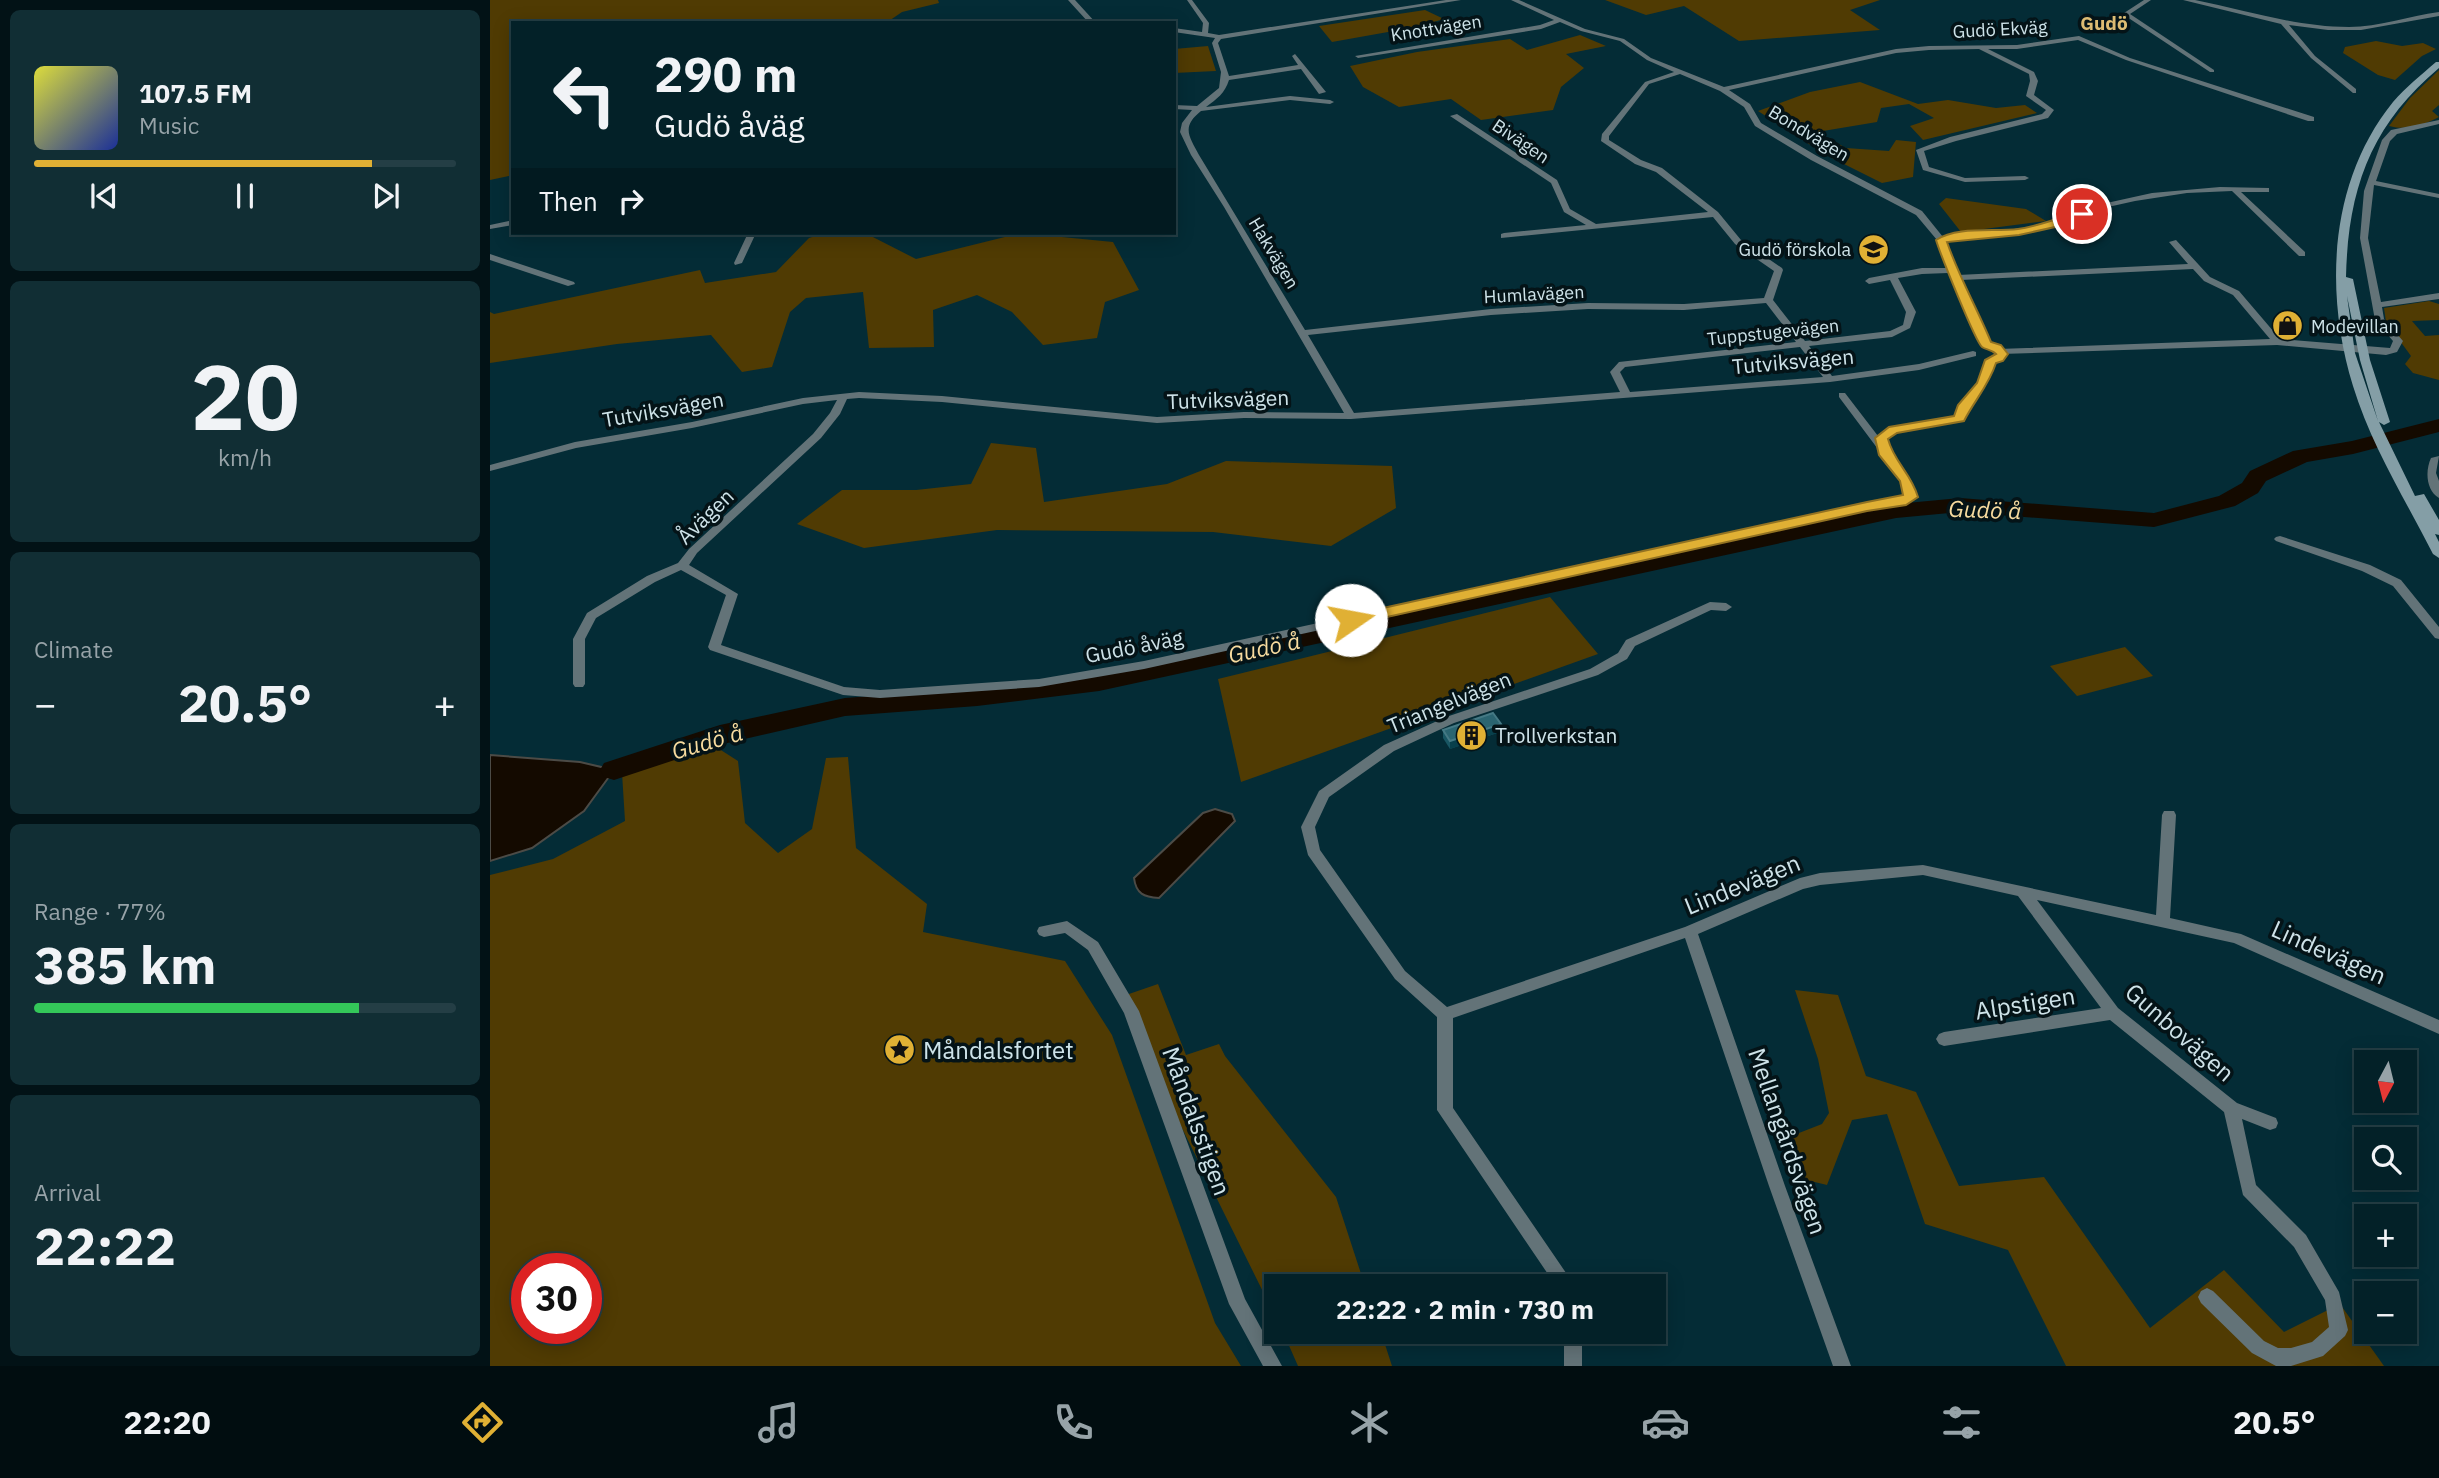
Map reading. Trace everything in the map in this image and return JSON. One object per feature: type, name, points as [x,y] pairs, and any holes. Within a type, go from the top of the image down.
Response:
[{"type":"main road","points":[[2439,64],[2388,114],[2368,146],[2353,184],[2343,229],[2339,278],[2359,386],[2383,431],[2439,554]]},
{"type":"main road","points":[[2343,229],[2348,280],[2383,431]]},
{"type":"main road","points":[[2392,452],[2439,531]]},
{"type":"street","points":[[1071,0],[1091,21]]},
{"type":"street","points":[[1176,30],[1219,37],[1458,0]]},
{"type":"street","name":"Bondvägen","points":[[1514,0],[1560,20],[1622,40],[1649,59],[1677,73],[1723,89],[1747,106],[1758,124],[1814,158],[1919,213],[1941,240],[1953,274],[1986,344]]},
{"type":"street","points":[[1533,8],[1542,0]]},
{"type":"street","points":[[2147,0],[2126,14],[2212,71]]},
{"type":"street","points":[[2186,0],[2245,11],[2283,22],[2350,29],[2439,14]]},
{"type":"street","points":[[1189,1],[1206,23],[1205,33]]},
{"type":"street","name":"Knottvägen","points":[[1358,56],[1541,27],[1560,20]]},
{"type":"street","points":[[2283,22],[2313,57],[2353,91]]},
{"type":"street","points":[[1219,37],[1215,43],[1226,78],[1301,66]]},
{"type":"street","name":"Gudö Ekväg","points":[[1723,89],[1896,51],[1921,48],[2017,47],[2079,38],[2128,59],[2311,119]]},
{"type":"street","points":[[1979,48],[2032,73],[2034,81],[2030,96],[2050,110],[2045,116],[1920,150],[1926,168],[1965,180],[2025,178]]},
{"type":"street","points":[[1295,57],[1322,92]]},
{"type":"street","points":[[1677,73],[1647,83],[1605,136],[1605,141],[1638,162],[1659,170],[1714,214],[1738,242],[1779,270],[1768,300],[1830,379]]},
{"type":"street","name":"Hakvägen","points":[[1226,78],[1223,88],[1184,125],[1191,149],[1351,416]]},
{"type":"street","points":[[1176,107],[1198,109],[1290,98],[1330,102]]},
{"type":"street","name":"Bivägen","points":[[1454,116],[1554,183],[1567,210],[1594,226]]},
{"type":"street","points":[[2001,351],[2001,356],[1991,360],[1973,354],[1973,348],[1986,344],[2001,351],[2277,342],[2363,350],[2394,350],[2398,341],[2380,320],[2364,238],[2371,182],[2386,140],[2394,132],[2439,122]]},
{"type":"street","points":[[2371,182],[2439,196]]},
{"type":"street","points":[[1941,240],[2019,232],[2060,223],[2105,204],[2213,188],[2266,190]]},
{"type":"street","points":[[2234,189],[2302,254]]},
{"type":"street","points":[[1504,236],[1714,214]]},
{"type":"street","points":[[490,227],[511,222]]},
{"type":"street","points":[[738,263],[750,235]]},
{"type":"street","points":[[2173,242],[2207,279],[2236,293],[2277,342]]},
{"type":"street","points":[[490,257],[571,285]]},
{"type":"street","points":[[1869,281],[1922,271],[1953,274],[2195,266]]},
{"type":"street","name":"Tuppstugevägen","points":[[1626,394],[1615,372],[1622,364],[1892,334],[1907,326],[1911,312],[1892,276]]},
{"type":"street","points":[[2378,305],[2439,296]]},
{"type":"street","name":"Humlavägen","points":[[1303,333],[1491,312],[1588,306],[1684,307],[1768,300]]},
{"type":"street","name":"Tutviksvägen","points":[[490,468],[575,445],[692,425],[803,401],[843,397],[942,399],[1157,421],[1244,415],[1351,416],[1830,379],[1919,367],[1973,354]]},
{"type":"street","points":[[1885,455],[1881,438],[1893,430],[1959,419],[1963,408],[1983,383],[1991,360]]},
{"type":"street","points":[[1842,395],[1885,455]]},
{"type":"street","name":"Åvägen","points":[[579,684],[579,639],[591,616],[651,579],[682,566],[693,551],[817,436],[835,414],[843,397]]},
{"type":"street","name":"Gudö åväg","points":[[682,566],[732,594],[714,647],[844,691],[880,694],[1039,683],[1156,663],[1867,506],[1901,502],[1911,497],[1906,480],[1885,455]]},
{"type":"street","points":[[2439,458],[2435,460],[2431,473],[2439,495]]},
{"type":"street","points":[[2280,539],[2367,568],[2397,583],[2439,635]]},
{"type":"street","name":"Triangelvägen","points":[[1445,1014],[1400,975],[1313,851],[1308,827],[1324,794],[1389,748],[1450,720],[1594,671],[1623,656],[1630,643],[1710,606],[1726,607]]},
{"type":"street","points":[[2162,922],[2169,815]]},
{"type":"street","name":"Lindevägen","points":[[1445,1014],[1690,932],[1815,880],[1923,870],[2235,938],[2439,1027]]},
{"type":"street","name":"Gunbovägen","points":[[2022,891],[2113,1013],[2231,1108],[2270,1123]]},
{"type":"street","name":"Måndalsstigen","points":[[1044,930],[1067,928],[1093,946],[1130,1011],[1238,1304],[1273,1366]]},
{"type":"street","name":"Mellangårdsvägen","points":[[1690,932],[1842,1366]]},
{"type":"street","name":"Alpstigen","points":[[1944,1039],[2113,1013]]},
{"type":"street","points":[[1445,1014],[1444,1110],[1558,1274]]},
{"type":"street","name":"Gunbovägen","points":[[2207,1297],[2258,1347],[2276,1357],[2291,1357],[2317,1350],[2339,1330],[2333,1298],[2300,1241],[2249,1189],[2231,1108]]},
{"type":"street","points":[[1573,1344],[1573,1366]]},
{"type":"shaded area","points":[[490,0],[938,0],[939,3],[902,12],[889,21],[511,21],[511,175],[490,180]]},
{"type":"shaded area","points":[[1605,0],[1880,0],[1850,10],[1880,30],[1739,41],[1684,6],[1646,15]]},
{"type":"shaded area","points":[[1425,10],[1444,19],[1416,27],[1332,42],[1319,26]]},
{"type":"shaded area","points":[[1580,35],[1606,46],[1566,54],[1584,68],[1561,87],[1553,110],[1481,120],[1451,99],[1399,107],[1363,87],[1350,66],[1417,52],[1510,39],[1527,50]]},
{"type":"shaded area","points":[[2376,41],[2402,46],[2423,43],[2436,49],[2422,56],[2395,80],[2378,75],[2343,53],[2345,47]]},
{"type":"shaded area","points":[[1208,46],[1216,71],[1176,73],[1176,49]]},
{"type":"shaded area","points":[[2439,70],[2439,105],[2432,111],[2439,117],[2415,126],[2389,126],[2410,98]]},
{"type":"shaded area","points":[[1860,82],[1918,104],[1948,100],[1996,108],[2025,105],[2037,113],[1923,140],[1910,126],[1934,118],[1909,104],[1881,108],[1877,122],[1817,132],[1846,148],[1889,151],[1896,140],[1916,142],[1913,177],[1882,183],[1826,155],[1758,111],[1810,92]]},
{"type":"shaded area","points":[[1946,198],[2026,209],[2046,221],[1961,232],[1939,204]]},
{"type":"shaded area","points":[[819,235],[869,235],[916,259],[1013,235],[1113,242],[1139,290],[1105,302],[1097,338],[1043,345],[1012,312],[977,295],[933,310],[934,347],[869,348],[863,292],[806,298],[790,312],[772,367],[742,372],[711,335],[617,344],[490,363],[490,312],[494,314],[700,270],[705,283],[776,272],[809,238]]},
{"type":"shaded area","points":[[2429,301],[2439,304],[2439,320],[2412,321],[2425,336],[2439,335],[2439,380],[2413,373],[2405,364],[2411,356],[2386,322],[2384,308]]},
{"type":"shaded area","points":[[991,443],[1036,448],[1044,502],[1167,484],[1226,461],[1392,466],[1396,508],[1331,546],[1213,532],[997,530],[864,548],[797,524],[842,490],[916,490],[971,484]]},
{"type":"shaded area","points":[[1550,597],[1598,654],[1241,782],[1218,679]]},
{"type":"shaded area","points":[[2125,647],[2153,676],[2077,696],[2050,666]]},
{"type":"shaded area","points":[[713,745],[738,761],[745,823],[778,853],[812,829],[826,758],[848,757],[856,848],[927,904],[923,932],[1065,961],[1112,1035],[1215,1323],[1241,1366],[490,1366],[490,875],[553,859],[625,821],[622,773]]},
{"type":"shaded area","points":[[490,755],[580,762],[614,770],[584,811],[532,848],[490,861]]},
{"type":"shaded area","points":[[1215,809],[1232,814],[1235,821],[1159,898],[1142,894],[1134,878],[1203,813]]},
{"type":"shaded area","points":[[1158,984],[1186,1055],[1219,1044],[1225,1056],[1336,1197],[1361,1274],[1264,1274],[1264,1294],[1172,1108],[1126,995]]},
{"type":"shaded area","points":[[1795,990],[1838,995],[1866,1076],[1916,1092],[1959,1186],[2044,1177],[2150,1328],[2224,1270],[2284,1332],[2340,1304],[2354,1324],[2354,1344],[2368,1344],[2384,1366],[2066,1366],[2008,1250],[1925,1224],[1887,1114],[1852,1120],[1827,1185],[1794,1177],[1781,1140],[1822,1124],[1829,1113],[1818,1059]]},
{"type":"shaded area","points":[[1288,1344],[1385,1344],[1392,1366],[1298,1366]]},
{"type":"building","points":[[1493,713],[1501,724],[1450,741],[1443,730]]},
{"type":"waterway","name":"Gudö å","points":[[614,770],[720,735],[845,707],[977,697],[1099,682],[1896,511],[1960,505],[2154,520],[2227,501],[2250,488],[2258,476],[2301,456],[2353,447],[2439,425]]},
{"type":"place","name":"Gudö förskola","points":[[1874,249]]},
{"type":"place","name":"Modevillan","points":[[2288,326]]},
{"type":"place","name":"Trollverkstan","points":[[1472,735]]},
{"type":"place","name":"Måndalsfortet","points":[[900,1050]]},
{"type":"district","name":"Gudö","points":[[2104,23]]},
{"type":"route","points":[[1351,620],[1867,506],[1901,502],[1911,497],[1906,480],[1885,455],[1881,438],[1893,430],[1959,419],[1963,408],[1983,383],[1991,360],[1998,359],[2002,354],[1997,348],[1986,344],[1968,301],[1951,270],[1941,240],[2019,232],[2060,223],[2082,214]]}]
